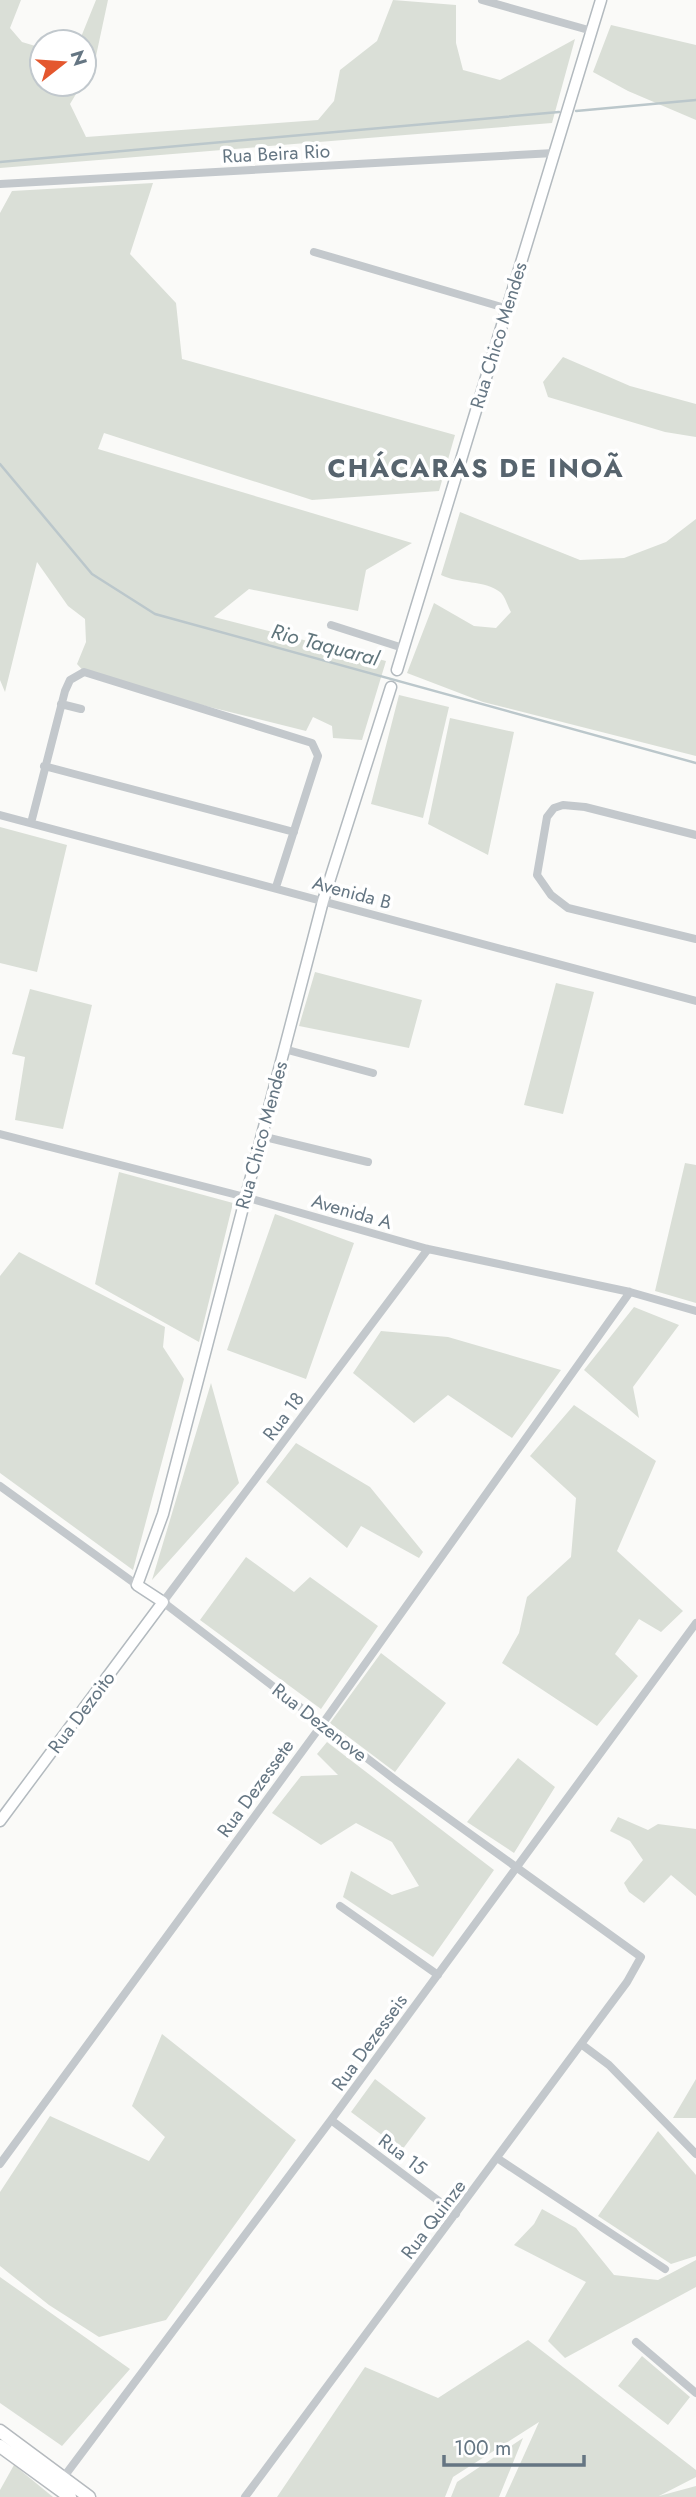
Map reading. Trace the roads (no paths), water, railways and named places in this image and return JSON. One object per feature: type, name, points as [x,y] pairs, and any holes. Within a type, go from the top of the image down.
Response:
[{"type":"main road","name":"Rua Chico Mendes","points":[[397,670],[505,308],[601,0]]},
{"type":"main road","name":"Rua Chico Mendes","points":[[137,1585],[163,1514],[323,901],[391,687]]},
{"type":"main road","name":"Rua Dezenove","points":[[137,1585],[163,1602]]},
{"type":"main road","name":"Rua Dezoito","points":[[0,1821],[163,1602]]},
{"type":"main road","points":[[0,2431],[89,2497]]},
{"type":"main road","points":[[0,2446],[70,2497]]},
{"type":"street","points":[[482,0],[592,31]]},
{"type":"street","name":"Rua Beira Rio","points":[[0,184],[554,153]]},
{"type":"street","points":[[314,252],[505,308]]},
{"type":"street","points":[[331,625],[403,648]]},
{"type":"street","points":[[30,823],[69,680],[84,671],[312,743],[318,757],[276,887]]},
{"type":"street","points":[[61,704],[81,709]]},
{"type":"street","points":[[44,766],[294,832]]},
{"type":"street","points":[[696,835],[585,807],[563,805],[554,808],[547,817],[537,874],[551,895],[568,908],[696,939]]},
{"type":"street","name":"Avenida B","points":[[0,815],[696,1001]]},
{"type":"street","points":[[284,1049],[373,1073]]},
{"type":"street","name":"Avenida A","points":[[0,1134],[245,1197],[428,1250],[630,1292],[696,1311]]},
{"type":"street","points":[[261,1136],[368,1162]]},
{"type":"street","name":"Rua 18","points":[[163,1602],[428,1250]]},
{"type":"street","name":"Rua Dezessete","points":[[0,2164],[323,1723],[630,1292]]},
{"type":"street","name":"Rua Dezenove","points":[[0,1486],[137,1585]]},
{"type":"street","name":"Rua Dezenove","points":[[163,1602],[398,1782],[642,1957]]},
{"type":"street","name":"Rua Dezesseis","points":[[63,2478],[331,2120],[696,1623]]},
{"type":"street","points":[[340,1906],[438,1975]]},
{"type":"street","name":"Rua Quinze","points":[[245,2497],[498,2158],[642,1957]]},
{"type":"street","points":[[581,2044],[609,2065],[696,2154]]},
{"type":"street","name":"Rua 15","points":[[331,2120],[456,2214]]},
{"type":"street","points":[[498,2158],[665,2269]]},
{"type":"street","points":[[636,2342],[696,2393]]},
{"type":"waterway","points":[[576,111],[696,100]]},
{"type":"waterway","points":[[0,162],[559,112]]},
{"type":"waterway","name":"Rio Taquaral","points":[[0,464],[92,574],[155,614],[696,763]]},
{"type":"district","name":"CHÁCARAS DE INOÃ","points":[[476,468]]}]
